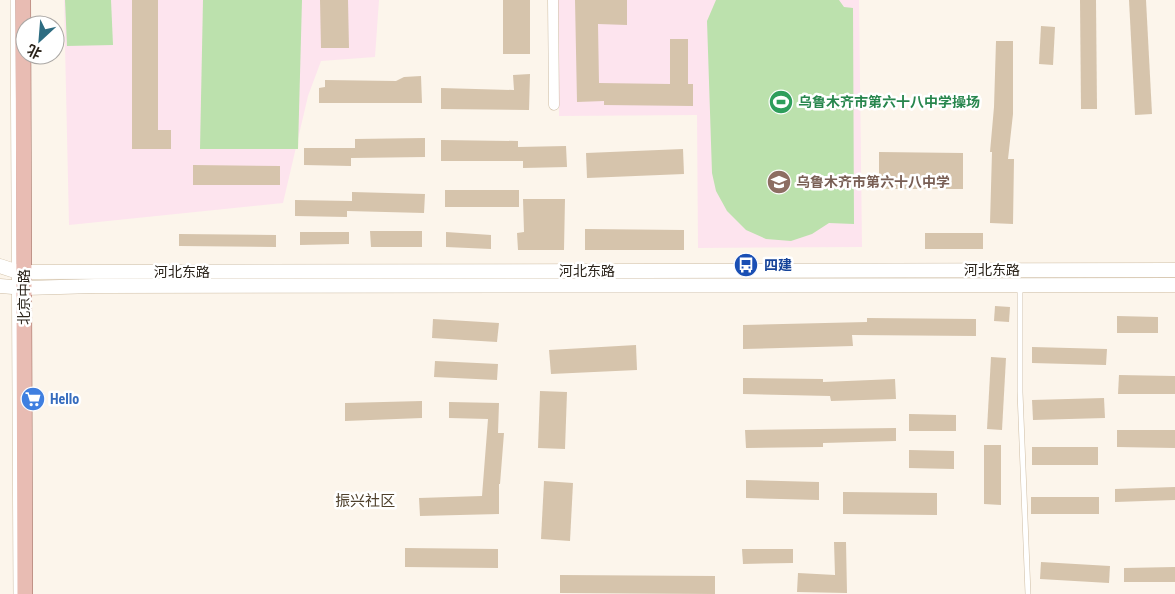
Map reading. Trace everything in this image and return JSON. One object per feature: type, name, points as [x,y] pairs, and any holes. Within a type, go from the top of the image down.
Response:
[{"type":"main road","name":"北京中路","points":[[24,0],[23,232],[20,288],[25,594]]},
{"type":"main road","name":"河北东路","points":[[0,266],[20,271],[1175,270]]},
{"type":"main road","points":[[0,286],[20,288],[125,286],[1175,285]]},
{"type":"street","points":[[553,0],[554,105]]},
{"type":"lane","points":[[13,0],[20,271]]},
{"type":"lane","points":[[1020,284],[1020,392],[1028,594]]},
{"type":"lane","points":[[16,594],[20,288]]},
{"type":"shaded area","points":[[64,0],[379,0],[375,57],[321,61],[308,96],[283,203],[69,225]]},
{"type":"shaded area","name":"乌鲁木齐市第六十八中学","points":[[558,0],[859,0],[862,247],[698,248],[697,115],[559,116]]},
{"type":"green space","points":[[65,0],[111,0],[113,45],[67,46]]},
{"type":"green space","points":[[203,0],[302,0],[298,149],[200,149]]},
{"type":"green space","points":[[716,0],[839,0],[844,7],[853,8],[854,224],[829,223],[812,234],[791,241],[766,239],[746,230],[727,211],[716,191],[712,173],[707,21]]},
{"type":"building","points":[[132,0],[158,0],[158,130],[171,130],[171,149],[132,149]]},
{"type":"building","points":[[320,0],[348,0],[349,48],[321,48]]},
{"type":"building","points":[[503,0],[530,0],[530,54],[503,54]]},
{"type":"building","points":[[575,0],[627,0],[627,25],[598,24],[599,83],[670,84],[670,39],[688,39],[688,84],[693,84],[693,106],[604,105],[604,101],[577,102]]},
{"type":"building","points":[[1080,0],[1096,0],[1097,109],[1081,109]]},
{"type":"building","points":[[1129,0],[1146,0],[1152,114],[1135,115]]},
{"type":"building","points":[[1041,26],[1055,27],[1053,65],[1039,64]]},
{"type":"building","points":[[996,41],[1013,41],[1013,114],[1008,159],[1014,159],[1013,224],[990,223],[992,152],[990,152],[994,107]]},
{"type":"building","points":[[530,74],[529,110],[441,109],[441,88],[514,90],[513,75]]},
{"type":"building","points":[[421,76],[422,103],[319,103],[319,88],[325,87],[325,80],[396,81],[404,77]]},
{"type":"building","points":[[425,138],[425,157],[351,158],[351,166],[304,165],[304,148],[355,148],[355,139]]},
{"type":"building","points":[[441,140],[518,141],[518,147],[566,146],[567,167],[523,168],[523,161],[441,161]]},
{"type":"building","points":[[683,149],[684,174],[587,178],[586,153]]},
{"type":"building","points":[[879,152],[963,153],[963,189],[879,189]]},
{"type":"building","points":[[193,165],[280,166],[280,185],[193,185]]},
{"type":"building","points":[[445,190],[519,190],[519,207],[445,207]]},
{"type":"building","points":[[352,192],[425,194],[424,213],[347,211],[347,217],[295,216],[295,200],[352,201]]},
{"type":"building","points":[[523,199],[565,199],[564,250],[518,250],[517,233],[524,232]]},
{"type":"building","points":[[585,229],[684,230],[684,250],[585,250]]},
{"type":"building","points":[[370,231],[422,231],[422,247],[371,247]]},
{"type":"building","points":[[300,232],[349,232],[349,244],[300,245]]},
{"type":"building","points":[[446,232],[491,235],[491,249],[446,247]]},
{"type":"building","points":[[925,233],[983,233],[983,249],[925,249]]},
{"type":"building","points":[[179,234],[276,235],[276,247],[179,246]]},
{"type":"building","points":[[995,306],[1010,307],[1009,322],[994,321]]},
{"type":"building","points":[[1117,316],[1158,317],[1158,333],[1117,333]]},
{"type":"building","points":[[867,318],[976,319],[976,336],[852,335],[853,346],[743,349],[743,325],[867,322]]},
{"type":"building","points":[[433,319],[499,323],[497,342],[432,338]]},
{"type":"building","points":[[636,345],[637,370],[551,374],[549,350]]},
{"type":"building","points":[[1032,347],[1107,349],[1106,365],[1032,363]]},
{"type":"building","points":[[991,357],[1006,358],[1002,430],[987,429]]},
{"type":"building","points":[[435,361],[498,364],[497,380],[434,377]]},
{"type":"building","points":[[1119,375],[1175,376],[1175,394],[1118,394]]},
{"type":"building","points":[[743,378],[823,379],[823,382],[895,379],[896,399],[831,401],[830,396],[743,394]]},
{"type":"building","points":[[540,391],[567,392],[565,449],[538,448]]},
{"type":"building","points":[[1104,398],[1105,418],[1033,420],[1032,400]]},
{"type":"building","points":[[422,401],[422,418],[345,421],[345,403]]},
{"type":"building","points":[[449,402],[499,403],[498,433],[504,433],[499,484],[499,514],[420,516],[419,498],[482,496],[488,419],[449,418]]},
{"type":"building","points":[[909,414],[956,415],[956,431],[909,431]]},
{"type":"building","points":[[896,428],[896,441],[823,443],[823,447],[746,448],[745,430]]},
{"type":"building","points":[[1117,430],[1175,430],[1175,448],[1117,447]]},
{"type":"building","points":[[984,445],[1001,445],[1001,505],[984,504]]},
{"type":"building","points":[[1032,447],[1098,447],[1098,465],[1032,465]]},
{"type":"building","points":[[909,450],[954,451],[954,469],[909,468]]},
{"type":"building","points":[[746,480],[819,482],[819,500],[746,498]]},
{"type":"building","points":[[544,481],[573,483],[570,541],[541,539]]},
{"type":"building","points":[[1175,487],[1175,500],[1115,502],[1115,489]]},
{"type":"building","points":[[843,492],[937,493],[937,515],[843,514]]},
{"type":"building","points":[[1031,497],[1099,497],[1099,514],[1031,514]]},
{"type":"building","points":[[834,542],[846,542],[847,593],[797,592],[798,573],[835,575]]},
{"type":"building","points":[[405,548],[498,549],[498,568],[405,567]]},
{"type":"building","points":[[742,549],[793,549],[793,563],[743,564]]},
{"type":"building","points":[[1041,562],[1110,566],[1109,583],[1040,579]]},
{"type":"building","points":[[1175,567],[1175,582],[1124,582],[1124,568]]},
{"type":"building","points":[[560,575],[715,576],[715,594],[560,593]]},
{"type":"place","name":"乌鲁木齐市第六十八中学操场","points":[[781,102]]},
{"type":"place","name":"乌鲁木齐市第六十八中学","points":[[779,182]]},
{"type":"place","name":"四建","points":[[746,265]]},
{"type":"place","name":"Hello","points":[[33,399]]},
{"type":"district","name":"振兴社区","points":[[365,501]]}]
